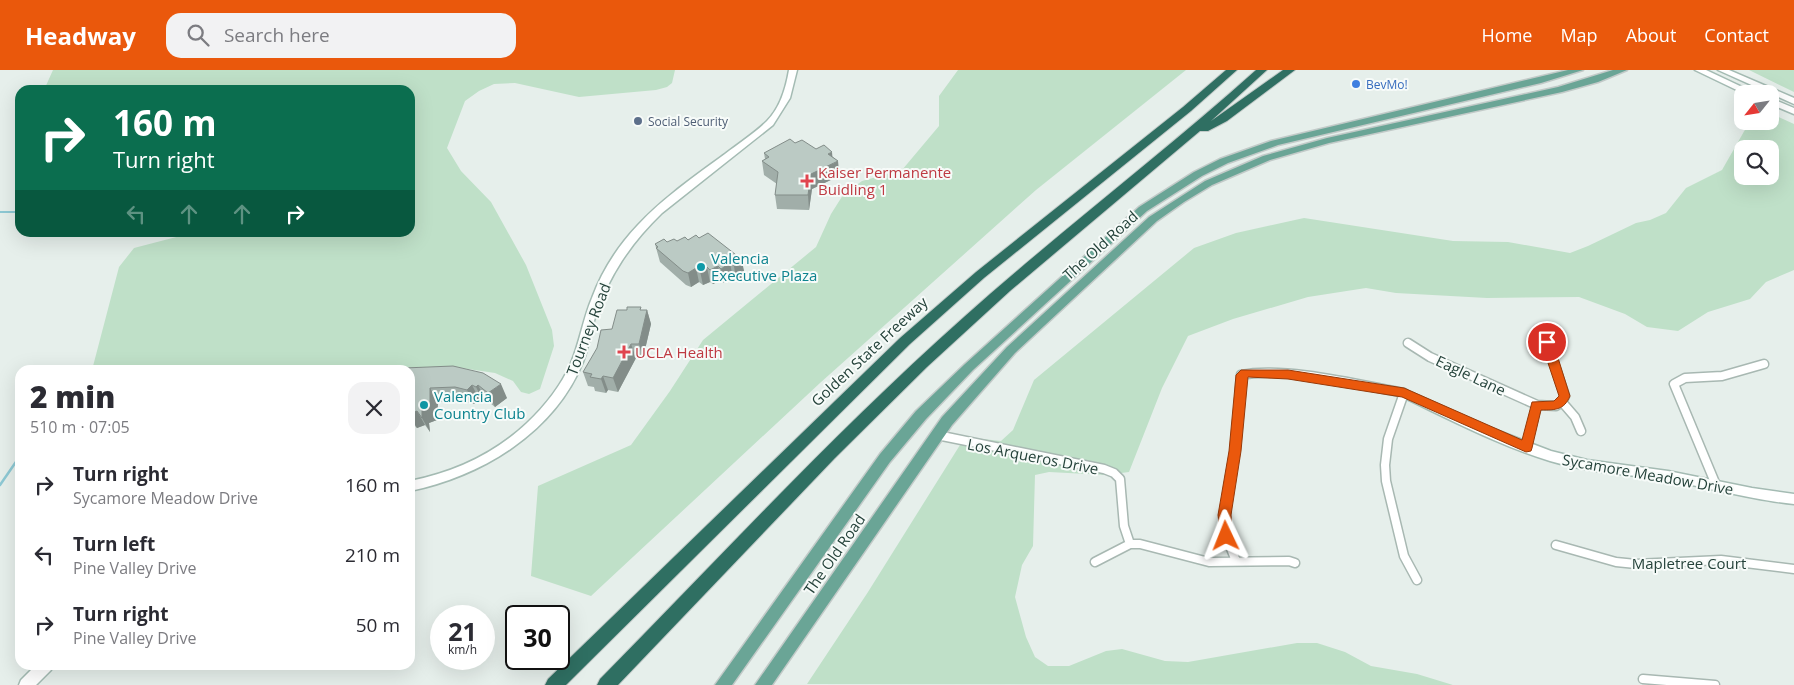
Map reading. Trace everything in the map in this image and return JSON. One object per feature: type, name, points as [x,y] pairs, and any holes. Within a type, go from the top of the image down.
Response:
[{"type":"highway","name":"Golden State Freeway","points":[[554,685],[905,340],[980,275],[1187,109],[1232,70]]},
{"type":"highway","points":[[606,685],[852,432],[931,356],[1038,260],[1189,136],[1262,70]]},
{"type":"highway","points":[[1189,136],[1224,119],[1290,70]]},
{"type":"main road","name":"The Old Road","points":[[723,685],[880,465],[921,414],[1107,240],[1162,195],[1224,161],[1284,140],[1578,70]]},
{"type":"main road","name":"The Old Road","points":[[763,685],[937,434],[993,369],[1066,298],[1153,219],[1200,186],[1248,164],[1294,148],[1559,90],[1622,70]]},
{"type":"street","name":"Tourney Road","points":[[415,485],[449,476],[486,458],[523,432],[544,412],[567,383],[576,365],[601,288],[624,248],[638,230],[673,197],[770,123],[781,110],[791,89],[793,70]]},
{"type":"street","points":[[1699,70],[1734,85]]},
{"type":"street","points":[[1722,70],[1794,101]]},
{"type":"street","points":[[1779,104],[1794,111]]},
{"type":"street","points":[[1526,448],[1536,405],[1556,406],[1562,402],[1565,396],[1547,342]]},
{"type":"street","name":"Eagle Lane","points":[[1408,343],[1430,357],[1536,405]]},
{"type":"street","points":[[1716,485],[1674,390],[1674,384],[1677,380],[1685,378],[1719,377],[1764,364]]},
{"type":"street","name":"Sycamore Meadow Drive","points":[[1236,562],[1230,552],[1224,515],[1235,447],[1242,375],[1246,373],[1288,374],[1404,393],[1526,448],[1573,462],[1679,477],[1747,492],[1794,499]]},
{"type":"street","points":[[1404,393],[1388,439],[1385,465],[1386,481],[1404,556],[1417,580]]},
{"type":"street","points":[[1562,402],[1575,417],[1581,431]]},
{"type":"street","name":"Los Arqueros Drive","points":[[937,434],[959,441],[1104,469],[1114,473],[1120,478],[1124,526],[1130,544]]},
{"type":"street","points":[[1095,562],[1130,544],[1151,546],[1209,562],[1289,561],[1295,563]]},
{"type":"street","name":"Mapletree Court","points":[[1556,545],[1616,562],[1636,564],[1721,560],[1794,569]]},
{"type":"street","points":[[26,685],[41,670]]},
{"type":"street","points":[[1643,678],[1715,685]]},
{"type":"green space","name":"Valencia Country Club","points":[[53,70],[675,70],[672,83],[667,87],[656,90],[579,97],[515,83],[494,84],[479,91],[465,101],[447,148],[461,171],[491,202],[526,265],[552,330],[554,346],[540,389],[529,394],[521,392],[513,381],[495,373],[461,368],[415,370],[415,365],[93,365],[119,267],[134,248],[176,237],[415,237],[415,85],[46,85]]},
{"type":"green space","points":[[958,70],[1186,70],[1036,190],[820,383],[591,596],[531,576],[538,486],[631,445],[670,391],[703,340],[816,247],[831,214],[843,195],[862,181],[902,170],[939,126],[939,96]]},
{"type":"green space","points":[[1749,70],[1794,70],[1794,92]]},
{"type":"green space","points":[[1779,117],[1794,124],[1794,270],[1766,282],[1750,299],[1708,312],[1678,331],[1647,327],[1625,314],[1579,297],[1487,298],[1396,293],[1366,288],[1308,297],[1233,319],[1188,336],[1162,388],[1129,472],[1106,475],[1049,472],[1035,475],[1033,546],[1022,565],[1015,597],[1026,637],[1035,657],[1048,666],[1069,666],[1106,651],[1122,649],[1165,661],[1188,662],[1297,643],[1317,643],[1345,652],[1371,666],[1417,674],[1453,685],[807,684],[868,592],[965,437],[1001,441],[1013,430],[1034,380],[1194,248],[1236,233],[1304,218],[1453,241],[1508,242],[1570,253],[1636,223],[1650,220],[1666,213],[1686,188],[1722,170],[1734,149],[1734,185],[1779,185],[1779,140],[1739,140],[1745,130],[1779,130]]},
{"type":"building","points":[[790,139],[795,143],[802,140],[816,149],[824,145],[832,152],[828,154],[838,161],[811,174],[808,195],[775,195],[778,172],[762,161],[769,157],[764,153]]},
{"type":"building","points":[[708,233],[742,261],[734,266],[730,263],[721,269],[718,266],[710,270],[707,267],[700,271],[696,268],[688,273],[683,271],[656,248],[658,247],[655,244],[664,239],[667,242],[674,239],[677,241],[685,237],[688,240],[696,235],[699,238]]},
{"type":"building","points":[[627,307],[641,307],[640,310],[647,310],[639,344],[631,344],[613,378],[603,376],[601,379],[590,377],[592,374],[583,372],[597,348],[601,330],[612,329],[617,310],[627,310]]},
{"type":"building","points":[[453,366],[483,373],[501,384],[488,393],[478,385],[476,387],[472,385],[467,390],[455,387],[430,388],[430,406],[422,409],[422,418],[417,411],[415,412],[415,368]]},
{"type":"waterway","points":[[0,212],[15,212]]},
{"type":"waterway","points":[[0,485],[15,463]]},
{"type":"place","name":"BevMo!","points":[[1356,84]]},
{"type":"place","name":"Social Security","points":[[638,121]]},
{"type":"place","name":"Kaiser Permanente Buidling 1","points":[[807,181]]},
{"type":"place","name":"Valencia Executive Plaza","points":[[701,267]]},
{"type":"place","name":"UCLA Health","points":[[624,352]]},
{"type":"place","name":"Valencia Country Club","points":[[424,405]]},
{"type":"route","points":[[1226,536],[1224,515],[1235,451],[1242,375],[1252,372],[1288,374],[1404,393],[1526,448],[1536,405],[1556,406],[1562,402],[1565,396],[1547,342]]}]
